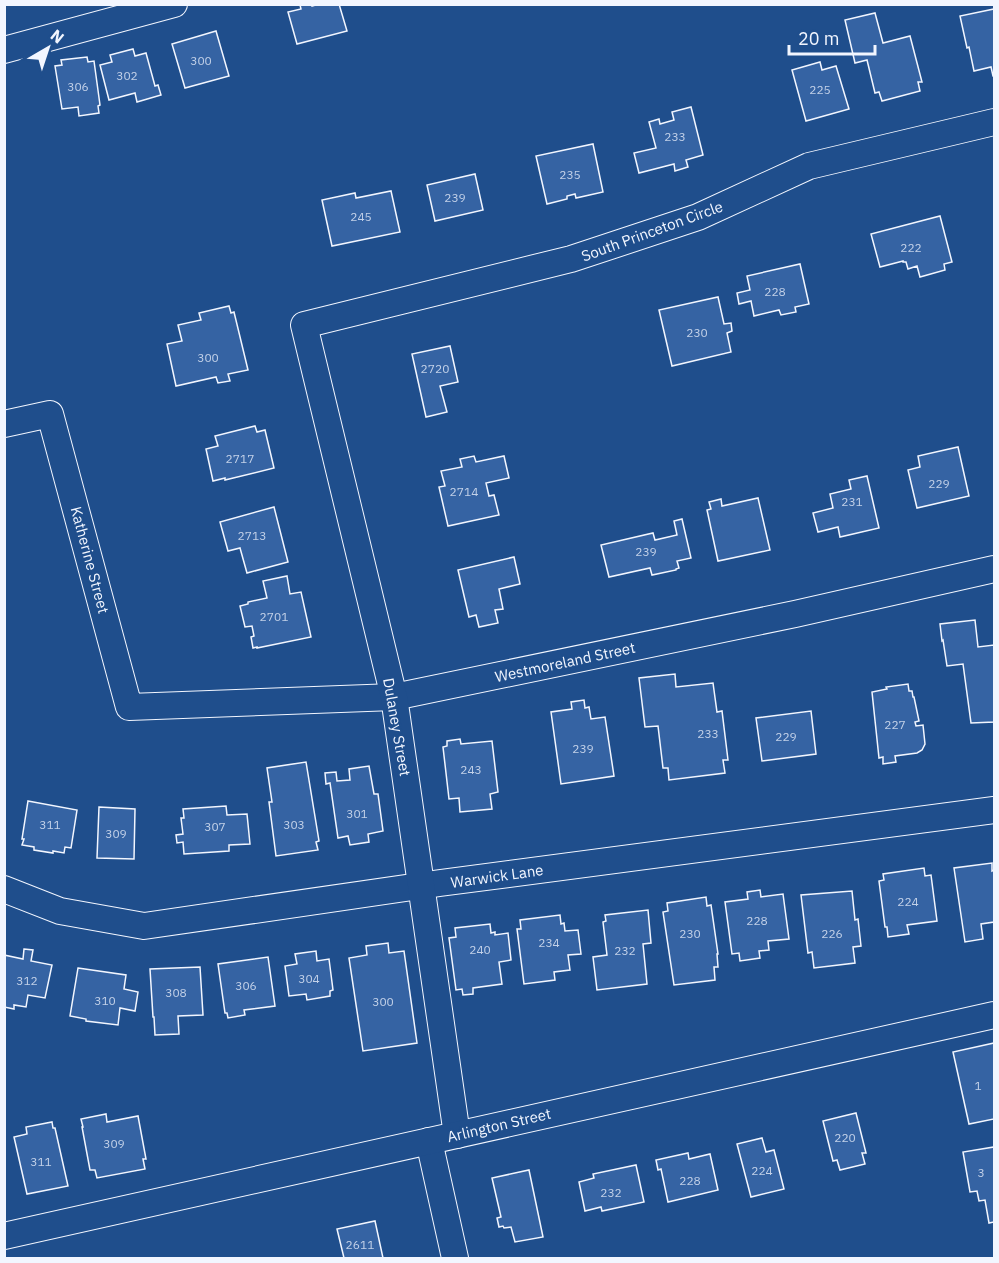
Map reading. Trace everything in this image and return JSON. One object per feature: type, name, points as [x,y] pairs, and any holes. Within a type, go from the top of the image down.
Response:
[{"type":"street","points":[[4,50],[174,4]]},
{"type":"street","name":"South Princeton Circle","points":[[304,325],[571,259],[698,217],[809,166],[994,122]]},
{"type":"street","name":"Dulaney Street","points":[[304,325],[394,697],[457,1135]]},
{"type":"street","name":"Katherine Street","points":[[4,424],[50,414],[129,707]]},
{"type":"street","name":"Westmoreland Street","points":[[129,707],[394,697],[795,614],[994,569]]},
{"type":"street","name":"Warwick Lane","points":[[4,889],[60,911],[144,926],[422,886],[994,810]]},
{"type":"street","name":"Arlington Street","points":[[4,1236],[994,1015]]},
{"type":"street","points":[[429,1141],[455,1258]]},
{"type":"building","points":[[302,4],[312,6],[339,4],[347,31],[297,44],[288,12],[301,9]]},
{"type":"building","points":[[994,9],[993,76],[991,67],[974,71],[960,16]]},
{"type":"building","points":[[875,13],[883,43],[910,36],[922,82],[918,82],[920,91],[882,101],[879,92],[875,93],[867,60],[855,63],[845,20]]},
{"type":"building","points":[[216,31],[229,76],[185,88],[172,44]]},
{"type":"building","points":[[133,49],[135,56],[146,53],[155,86],[158,85],[161,95],[137,102],[135,93],[109,100],[100,65],[112,62],[110,55]]},
{"type":"building","points":[[87,57],[88,62],[94,61],[99,113],[79,116],[78,107],[62,109],[55,66],[62,65],[61,60]]},
{"type":"building","points":[[820,62],[822,70],[836,66],[849,109],[806,121],[792,70]]},
{"type":"building","points":[[691,107],[703,155],[686,160],[688,167],[675,171],[674,164],[639,173],[634,153],[656,148],[649,122],[659,119],[660,124],[674,120],[672,112]]},
{"type":"building","points":[[593,144],[603,192],[576,198],[575,194],[567,196],[567,199],[547,204],[536,156]]},
{"type":"building","points":[[475,174],[483,210],[435,221],[427,185]]},
{"type":"building","points":[[391,191],[400,232],[332,246],[322,200],[355,193],[356,198]]},
{"type":"building","points":[[940,216],[952,262],[944,264],[945,270],[920,277],[917,266],[908,269],[906,262],[903,261],[880,267],[871,234]]},
{"type":"building","points":[[800,264],[809,304],[795,307],[796,312],[781,315],[779,310],[754,316],[751,301],[739,304],[737,293],[750,290],[747,276]]},
{"type":"building","points":[[718,297],[724,324],[731,323],[732,331],[727,333],[731,352],[672,366],[659,310]]},
{"type":"building","points":[[229,306],[231,313],[234,312],[248,370],[228,374],[230,381],[218,383],[216,377],[176,386],[167,344],[182,341],[178,325],[201,320],[199,313]]},
{"type":"building","points":[[450,346],[458,382],[440,386],[447,412],[426,417],[412,354]]},
{"type":"building","points":[[255,426],[257,432],[265,430],[274,468],[213,481],[206,449],[218,446],[215,436]]},
{"type":"building","points":[[958,447],[969,496],[917,508],[908,470],[920,467],[918,456]]},
{"type":"building","points":[[474,456],[476,462],[504,456],[509,478],[486,483],[489,496],[494,495],[499,515],[448,526],[439,487],[445,486],[441,471],[462,467],[460,459]]},
{"type":"building","points":[[867,476],[879,528],[840,537],[838,527],[818,532],[813,513],[833,508],[830,494],[851,489],[849,480]]},
{"type":"building","points":[[758,498],[770,550],[718,561],[707,510],[711,509],[709,502],[721,499],[722,506]]},
{"type":"building","points":[[274,507],[288,562],[247,573],[240,548],[228,551],[220,522]]},
{"type":"building","points":[[682,519],[691,558],[677,561],[679,568],[652,575],[650,568],[609,577],[601,545],[653,533],[655,540],[677,535],[674,521]]},
{"type":"building","points":[[514,557],[520,584],[499,589],[503,609],[495,610],[498,623],[479,627],[476,615],[469,617],[458,570]]},
{"type":"building","points":[[287,576],[290,594],[301,592],[311,637],[253,648],[252,626],[245,627],[240,606],[267,598],[263,581]]},
{"type":"building","points":[[975,620],[978,647],[994,645],[994,722],[971,723],[963,664],[947,666],[942,641],[940,624]]},
{"type":"building","points":[[675,674],[676,687],[713,683],[717,712],[722,711],[728,760],[723,760],[725,773],[669,780],[668,768],[663,768],[658,726],[645,727],[639,678]]},
{"type":"building","points":[[908,684],[909,691],[912,691],[914,697],[919,721],[915,722],[916,726],[923,725],[925,744],[917,753],[895,756],[896,762],[883,764],[883,757],[879,758],[872,692],[887,689],[886,687]]},
{"type":"building","points":[[584,700],[585,708],[589,707],[591,719],[605,717],[614,776],[561,784],[551,712],[572,709],[571,702]]},
{"type":"building","points":[[811,711],[816,754],[762,761],[756,718]]},
{"type":"building","points":[[460,739],[461,744],[492,741],[498,792],[490,794],[492,809],[460,812],[459,798],[449,799],[443,747],[447,746],[447,741]]},
{"type":"building","points":[[306,762],[319,841],[316,842],[318,850],[276,856],[267,768]]},
{"type":"building","points":[[369,766],[374,794],[378,794],[383,831],[368,834],[369,842],[350,845],[348,836],[338,838],[330,783],[326,784],[325,773],[336,772],[337,781],[350,780],[349,769]]},
{"type":"building","points":[[28,801],[77,810],[71,848],[65,847],[64,853],[53,851],[53,853],[34,850],[34,847],[22,845]]},
{"type":"building","points":[[226,806],[227,815],[247,814],[250,844],[229,845],[229,851],[184,854],[183,842],[177,843],[176,835],[183,834],[181,818],[184,818],[183,809]]},
{"type":"building","points":[[99,807],[135,809],[134,859],[97,858]]},
{"type":"building","points":[[992,863],[994,922],[981,924],[983,939],[965,942],[954,868]]},
{"type":"building","points":[[924,868],[925,876],[931,875],[937,921],[907,925],[909,934],[888,937],[879,881],[884,880],[883,874]]},
{"type":"building","points":[[760,890],[761,897],[783,894],[789,939],[768,941],[769,950],[759,951],[760,958],[740,961],[739,953],[732,954],[725,902],[748,899],[747,892]]},
{"type":"building","points":[[852,891],[861,946],[853,947],[855,963],[814,968],[812,952],[808,953],[801,895]]},
{"type":"building","points":[[706,897],[707,906],[711,905],[718,954],[718,967],[714,967],[715,980],[674,985],[663,912],[668,911],[667,903]]},
{"type":"building","points":[[648,910],[651,943],[643,944],[647,984],[597,990],[593,957],[607,955],[603,922],[606,921],[605,915]]},
{"type":"building","points":[[560,915],[565,931],[578,930],[581,954],[568,955],[570,970],[554,972],[555,980],[524,984],[517,929],[521,929],[520,920]]},
{"type":"building","points":[[490,924],[491,933],[495,932],[495,935],[508,933],[511,960],[499,962],[502,984],[473,988],[473,994],[463,995],[462,989],[456,990],[449,938],[456,937],[455,928]]},
{"type":"building","points":[[388,943],[389,953],[404,951],[417,1043],[363,1051],[349,958],[367,955],[366,946]]},
{"type":"building","points":[[24,949],[33,950],[31,961],[52,965],[45,998],[28,995],[26,1007],[14,1005],[14,1009],[4,1007],[4,955],[23,959]]},
{"type":"building","points":[[316,951],[317,961],[329,959],[333,990],[330,991],[330,996],[307,1000],[306,994],[289,996],[285,966],[297,964],[295,954]]},
{"type":"building","points":[[268,957],[275,1006],[244,1010],[245,1015],[228,1018],[225,1013],[218,964]]},
{"type":"building","points":[[200,967],[203,1015],[178,1016],[179,1034],[155,1035],[150,969]]},
{"type":"building","points":[[78,968],[126,975],[124,989],[138,992],[135,1011],[120,1008],[118,1025],[86,1021],[86,1019],[70,1016]]},
{"type":"building","points":[[994,1043],[994,1119],[969,1124],[953,1052]]},
{"type":"building","points":[[856,1113],[866,1153],[862,1153],[865,1164],[840,1170],[837,1160],[833,1161],[823,1121]]},
{"type":"building","points":[[106,1114],[107,1122],[138,1116],[146,1159],[143,1159],[145,1169],[97,1178],[95,1170],[90,1170],[81,1119]]},
{"type":"building","points":[[52,1122],[68,1186],[27,1194],[14,1137],[27,1134],[26,1127]]},
{"type":"building","points":[[762,1138],[766,1152],[774,1150],[784,1189],[751,1197],[737,1144]]},
{"type":"building","points":[[994,1147],[994,1222],[989,1223],[985,1200],[979,1201],[977,1191],[970,1192],[963,1152]]},
{"type":"building","points":[[688,1153],[689,1159],[710,1154],[718,1190],[668,1202],[661,1169],[658,1170],[656,1160]]},
{"type":"building","points":[[636,1165],[644,1202],[602,1211],[601,1207],[585,1211],[579,1182],[594,1178],[593,1174]]},
{"type":"building","points":[[529,1170],[543,1237],[515,1242],[511,1227],[499,1227],[497,1218],[501,1217],[492,1178]]},
{"type":"building","points":[[375,1221],[383,1258],[344,1258],[337,1229]]}]
